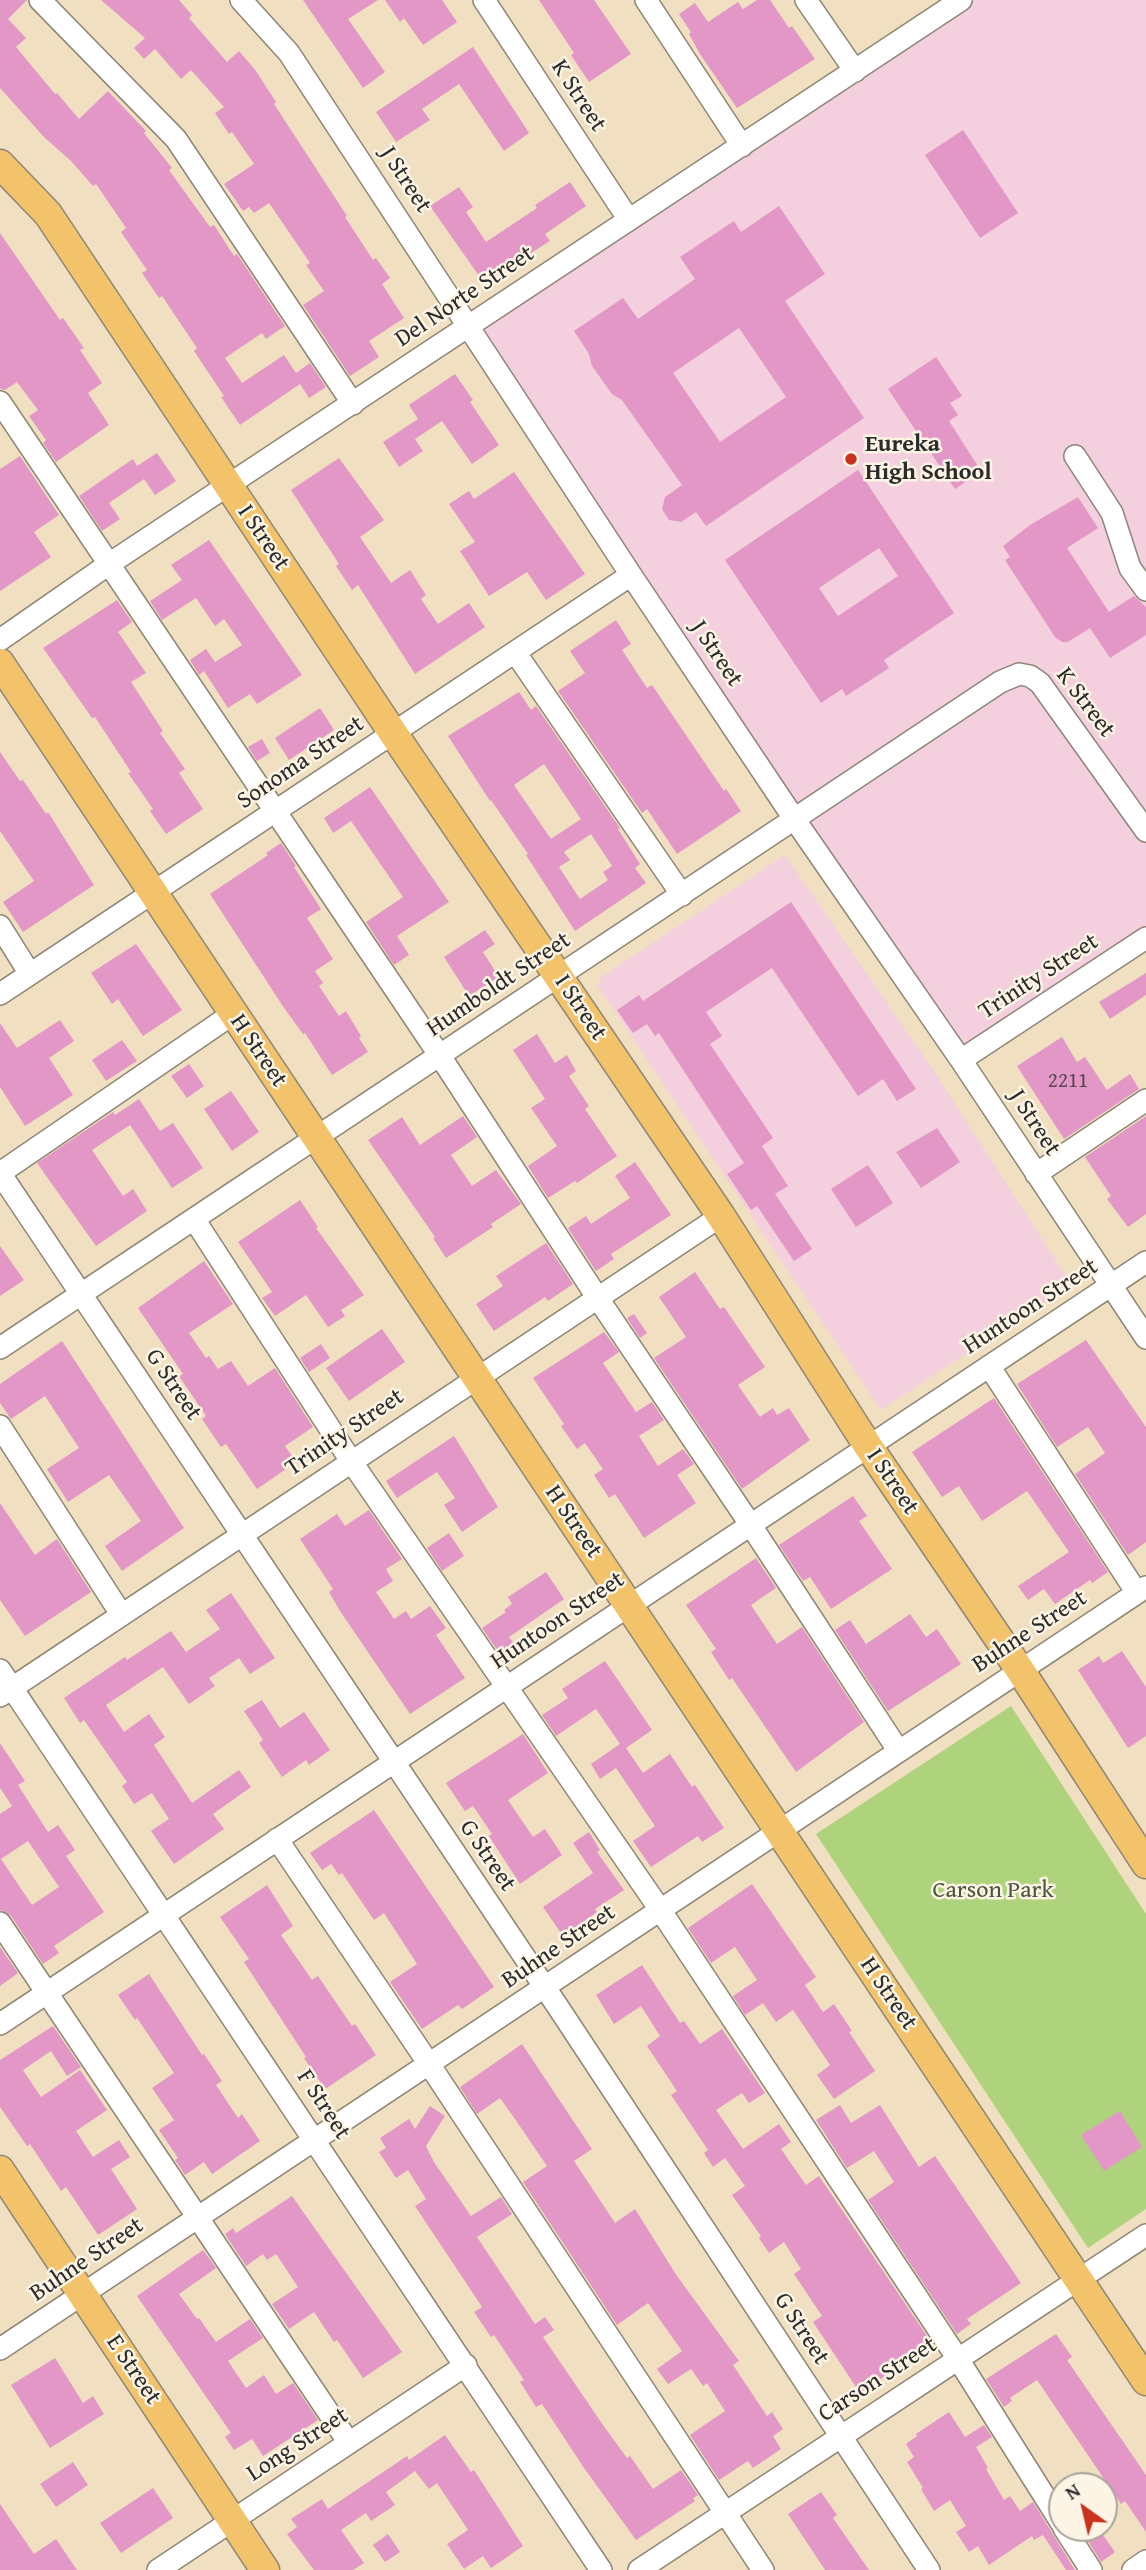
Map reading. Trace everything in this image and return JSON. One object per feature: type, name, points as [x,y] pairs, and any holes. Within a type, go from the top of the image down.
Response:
[{"type":"main road","name":"I Street","points":[[0,164],[48,214],[393,733],[721,1216],[868,1446],[1020,1670],[1146,1864]]},
{"type":"main road","name":"H Street","points":[[0,663],[1146,2381]]},
{"type":"main road","name":"E Street","points":[[0,2170],[265,2570]]},
{"type":"street","points":[[40,0],[176,139],[353,404]]},
{"type":"street","name":"J Street","points":[[242,0],[289,53],[631,575],[795,820],[961,1060],[1146,1338]]},
{"type":"street","name":"K Street","points":[[484,0],[629,220]]},
{"type":"street","points":[[646,0],[742,146]]},
{"type":"street","points":[[806,0],[855,71]]},
{"type":"street","name":"Del Norte Street","points":[[0,639],[109,564],[961,0]]},
{"type":"street","points":[[0,402],[440,1056],[898,1750]]},
{"type":"street","points":[[1075,456],[1112,513],[1130,568],[1146,590]]},
{"type":"street","name":"Sonoma Street","points":[[0,994],[631,575]]},
{"type":"street","points":[[516,652],[682,895]]},
{"type":"street","name":"Humboldt Street","points":[[0,1348],[1000,682],[1019,674],[1030,676]]},
{"type":"street","name":"K Street","points":[[1030,676],[1040,683],[1146,831]]},
{"type":"street","points":[[0,926],[30,974]]},
{"type":"street","name":"Trinity Street","points":[[961,1060],[1146,938]]},
{"type":"street","points":[[0,1173],[234,1013]]},
{"type":"street","points":[[1036,1174],[1146,1100]]},
{"type":"street","name":"G Street","points":[[0,1173],[392,1763],[545,1988],[929,2570]]},
{"type":"street","name":"Trinity Street","points":[[6,1692],[721,1216]]},
{"type":"street","points":[[194,1219],[351,1461],[661,1911],[958,2359],[1048,2502]]},
{"type":"street","name":"Huntoon Street","points":[[0,2024],[1146,1262]]},
{"type":"street","points":[[989,1366],[1141,1590]]},
{"type":"street","points":[[0,1426],[121,1614]]},
{"type":"street","name":"Buhne Street","points":[[0,2349],[1141,1590]]},
{"type":"street","name":"F Street","points":[[0,1670],[6,1692],[314,2139],[601,2570]]},
{"type":"street","points":[[277,1839],[763,2570]]},
{"type":"street","points":[[0,1923],[349,2443]]},
{"type":"street","name":"Carson Street","points":[[639,2570],[1146,2235]]},
{"type":"street","name":"Long Street","points":[[159,2570],[466,2365]]},
{"type":"street","points":[[1073,2542],[1091,2570]]},
{"type":"street","points":[[1133,2570],[1146,2561]]},
{"type":"shaded area","name":"Eureka High School","points":[[961,0],[1146,0],[1146,938],[961,1060],[469,325]]},
{"type":"shaded area","points":[[785,855],[936,1074],[1071,1284],[881,1410],[598,986],[600,978]]},
{"type":"green space","name":"Carson Park","points":[[1011,1706],[1146,1914],[1146,2209],[1088,2248],[816,1834]]},
{"type":"building","points":[[0,0],[27,0],[8,19],[26,38],[16,47],[79,119],[108,91],[146,131],[144,133],[172,168],[169,170],[210,227],[214,225],[234,256],[237,254],[285,326],[266,339],[262,333],[225,358],[242,383],[284,355],[296,373],[310,363],[326,387],[309,398],[300,384],[240,425],[194,351],[197,348],[162,296],[159,298],[142,273],[147,270],[121,232],[126,228],[96,184],[93,186],[71,161],[44,137],[0,88]]},
{"type":"building","points":[[101,0],[179,0],[192,15],[189,18],[227,62],[239,51],[256,71],[276,102],[274,104],[347,216],[345,217],[373,260],[376,258],[390,278],[382,284],[404,318],[369,341],[379,357],[350,376],[303,305],[324,291],[306,265],[310,263],[269,203],[254,213],[249,207],[243,211],[224,184],[254,164],[215,113],[224,107],[191,70],[181,79],[155,49],[144,59],[134,48],[145,38]]},
{"type":"building","points":[[303,0],[378,0],[348,19],[385,72],[363,88]]},
{"type":"building","points":[[385,0],[442,0],[457,22],[423,45],[404,18],[400,22]]},
{"type":"building","points":[[539,0],[594,0],[631,54],[589,82],[571,55],[574,53]]},
{"type":"building","points":[[757,0],[770,0],[815,59],[737,108],[700,54],[689,34],[691,32],[679,14],[695,3],[708,22],[738,2],[743,9]]},
{"type":"building","points":[[473,47],[529,133],[504,151],[459,84],[422,109],[430,120],[396,142],[376,112]]},
{"type":"building","points":[[963,130],[1018,213],[980,238],[925,155]]},
{"type":"building","points":[[570,182],[586,206],[545,234],[550,241],[484,283],[430,206],[459,187],[473,207],[466,212],[486,242]]},
{"type":"building","points":[[779,206],[825,274],[785,301],[864,418],[706,526],[696,512],[681,522],[669,520],[662,509],[665,497],[682,485],[622,400],[612,394],[592,366],[589,354],[574,331],[623,298],[638,319],[695,279],[680,257],[734,221],[741,232]],"holes":[[[739,328],[786,397],[720,442],[673,373]]]},
{"type":"building","points":[[0,233],[60,320],[63,318],[84,348],[80,350],[102,383],[88,393],[109,425],[56,462],[43,443],[46,440],[29,416],[38,410],[17,382],[5,390],[0,389]]},
{"type":"building","points":[[936,357],[962,396],[950,403],[958,415],[949,421],[981,471],[955,489],[888,389]]},
{"type":"building","points":[[455,374],[499,445],[472,464],[442,421],[415,439],[423,451],[399,467],[383,442],[418,419],[409,405]]},
{"type":"building","points":[[157,453],[176,481],[155,495],[144,479],[109,503],[120,519],[102,531],[79,496],[133,459],[137,466]]},
{"type":"building","points":[[20,456],[59,515],[34,532],[51,557],[0,591],[0,469]]},
{"type":"building","points":[[339,458],[384,520],[360,537],[391,583],[410,570],[426,595],[421,599],[438,624],[469,603],[485,627],[415,674],[358,585],[352,590],[336,566],[339,564],[291,490]]},
{"type":"building","points":[[858,470],[954,613],[884,660],[889,668],[846,696],[842,689],[821,703],[725,560]],"holes":[[[879,548],[898,576],[838,616],[819,588]]]},
{"type":"building","points":[[514,472],[585,574],[546,600],[527,572],[489,596],[460,551],[475,542],[449,504],[469,491],[474,499]]},
{"type":"building","points":[[1078,497],[1098,528],[1067,548],[1109,612],[1134,596],[1146,607],[1146,635],[1110,658],[1090,628],[1068,642],[1062,642],[1055,637],[1005,560],[1010,557],[1003,546],[1030,525]]},
{"type":"building","points":[[209,540],[302,675],[257,704],[250,694],[228,708],[204,671],[199,675],[190,660],[206,649],[215,662],[242,645],[224,619],[215,626],[196,598],[162,620],[150,601],[182,580],[171,565]]},
{"type":"building","points":[[117,600],[132,622],[118,632],[146,673],[131,682],[163,731],[160,733],[185,769],[179,773],[203,809],[166,834],[150,811],[153,809],[128,773],[131,772],[95,717],[92,718],[43,648]]},
{"type":"building","points":[[616,620],[631,644],[622,650],[647,688],[652,685],[724,791],[726,789],[741,811],[677,854],[647,809],[642,813],[558,691],[585,673],[570,651]]},
{"type":"building","points":[[519,692],[531,710],[536,706],[620,828],[618,829],[640,864],[635,868],[646,883],[575,931],[526,855],[528,854],[448,736]],"holes":[[[544,764],[581,819],[551,839],[514,785]],[[591,834],[612,866],[603,872],[608,880],[580,899],[559,867],[570,860],[564,852]]]},
{"type":"building","points":[[320,708],[334,730],[289,760],[275,738]]},
{"type":"building","points":[[262,739],[270,753],[257,761],[248,747]]},
{"type":"building","points":[[0,752],[46,814],[48,812],[94,885],[23,932],[3,902],[34,881],[0,831]]},
{"type":"building","points":[[370,787],[449,902],[397,936],[409,955],[394,965],[366,922],[403,897],[351,821],[333,833],[324,818]]},
{"type":"building","points":[[281,843],[321,909],[307,918],[333,959],[315,971],[323,983],[319,986],[339,1016],[346,1011],[368,1052],[332,1075],[305,1033],[303,1034],[284,1008],[210,894],[268,855],[266,853]]},
{"type":"building","points":[[791,902],[916,1089],[897,1101],[883,1079],[858,1096],[772,968],[706,1012],[722,1036],[710,1044],[773,1138],[762,1146],[788,1186],[775,1194],[812,1249],[794,1261],[757,1206],[751,1210],[727,1174],[744,1163],[659,1033],[655,1036],[647,1024],[633,1033],[617,1010],[639,995],[643,1001]]},
{"type":"building","points":[[485,930],[495,944],[483,952],[499,977],[469,996],[444,957]]},
{"type":"building","points":[[136,944],[182,1010],[143,1036],[118,999],[112,1004],[91,973]]},
{"type":"building","points":[[1146,973],[1146,995],[1110,1019],[1099,1002]]},
{"type":"building","points":[[60,1020],[74,1041],[49,1058],[73,1095],[25,1126],[0,1087],[0,1023],[17,1048]]},
{"type":"building","points":[[537,1034],[555,1063],[567,1055],[576,1071],[569,1076],[589,1106],[585,1109],[617,1156],[577,1183],[575,1181],[548,1198],[528,1166],[557,1146],[531,1108],[545,1099],[513,1050]]},
{"type":"building","points":[[1062,1037],[1077,1062],[1085,1057],[1107,1090],[1130,1074],[1139,1089],[1064,1139],[1017,1066]]},
{"type":"building","points":[[122,1040],[137,1061],[106,1081],[92,1060]]},
{"type":"building","points":[[189,1064],[204,1086],[187,1098],[171,1076]]},
{"type":"building","points":[[231,1091],[259,1132],[232,1151],[204,1109]]},
{"type":"building","points":[[139,1099],[160,1131],[173,1123],[203,1168],[172,1188],[130,1125],[92,1150],[123,1196],[133,1189],[147,1211],[96,1246],[37,1163],[113,1112],[115,1115]]},
{"type":"building","points":[[463,1116],[477,1137],[451,1155],[472,1186],[496,1170],[521,1204],[491,1224],[493,1227],[446,1258],[433,1238],[435,1237],[368,1140],[402,1117],[420,1145]]},
{"type":"building","points":[[1146,1116],[1146,1214],[1128,1227],[1107,1199],[1111,1196],[1085,1157]]},
{"type":"building","points":[[937,1128],[960,1162],[921,1188],[896,1152]]},
{"type":"building","points":[[635,1162],[671,1215],[611,1254],[614,1259],[596,1271],[568,1228],[586,1216],[591,1224],[630,1198],[615,1176]]},
{"type":"building","points":[[868,1165],[893,1203],[856,1227],[831,1189]]},
{"type":"building","points":[[300,1200],[318,1227],[316,1228],[364,1295],[341,1310],[345,1316],[328,1327],[306,1295],[275,1316],[262,1298],[272,1292],[238,1242]]},
{"type":"building","points":[[546,1243],[573,1284],[548,1301],[545,1297],[494,1331],[476,1304],[503,1286],[496,1276]]},
{"type":"building","points":[[0,1246],[24,1280],[0,1296]]},
{"type":"building","points":[[204,1261],[233,1304],[189,1333],[206,1358],[209,1356],[218,1369],[231,1361],[248,1386],[275,1368],[313,1427],[285,1446],[296,1462],[257,1489],[226,1444],[221,1447],[202,1419],[206,1416],[179,1376],[183,1374],[138,1308]]},
{"type":"building","points":[[695,1272],[720,1309],[724,1307],[765,1367],[738,1385],[760,1417],[773,1408],[777,1415],[789,1408],[810,1440],[742,1489],[654,1358],[686,1337],[659,1297]]},
{"type":"building","points":[[634,1314],[647,1333],[640,1338],[627,1318]]},
{"type":"building","points":[[382,1329],[405,1362],[349,1401],[326,1368]]},
{"type":"building","points":[[604,1332],[619,1352],[603,1363],[636,1412],[652,1402],[664,1420],[639,1436],[658,1466],[683,1449],[694,1464],[677,1475],[696,1503],[644,1538],[615,1494],[609,1498],[594,1475],[603,1469],[585,1443],[577,1449],[561,1426],[564,1424],[533,1378]]},
{"type":"building","points":[[1086,1340],[1146,1427],[1146,1542],[1128,1555],[1075,1474],[1105,1453],[1088,1427],[1057,1447],[1017,1384]]},
{"type":"building","points":[[62,1341],[184,1528],[122,1571],[105,1546],[141,1521],[109,1475],[68,1502],[47,1469],[79,1448],[45,1396],[11,1419],[0,1403],[0,1384]]},
{"type":"building","points":[[321,1344],[330,1358],[309,1372],[300,1358]]},
{"type":"building","points":[[994,1398],[1108,1572],[1092,1583],[1090,1580],[1055,1604],[1044,1589],[1028,1600],[1018,1586],[1069,1552],[1027,1491],[982,1521],[959,1486],[942,1497],[912,1452]]},
{"type":"building","points":[[454,1436],[498,1507],[462,1532],[444,1505],[455,1498],[437,1472],[397,1498],[386,1481]]},
{"type":"building","points":[[853,1496],[867,1516],[859,1521],[892,1569],[831,1609],[810,1577],[803,1581],[779,1545]]},
{"type":"building","points":[[0,1503],[35,1555],[57,1539],[91,1592],[25,1636],[0,1600]]},
{"type":"building","points":[[369,1510],[402,1559],[386,1569],[393,1581],[376,1592],[394,1619],[406,1611],[411,1619],[430,1606],[446,1628],[436,1635],[465,1678],[410,1714],[340,1611],[329,1592],[333,1589],[300,1539],[337,1514],[345,1526]]},
{"type":"building","points":[[449,1533],[464,1556],[442,1571],[427,1548]]},
{"type":"building","points":[[756,1558],[776,1588],[751,1605],[777,1644],[802,1627],[864,1722],[796,1772],[732,1678],[729,1680],[711,1652],[716,1649],[686,1605]]},
{"type":"building","points":[[546,1572],[564,1599],[509,1637],[519,1650],[504,1660],[482,1628],[506,1612],[504,1610],[512,1604],[508,1597]]},
{"type":"building","points":[[231,1593],[275,1658],[250,1674],[239,1658],[209,1678],[215,1686],[189,1704],[163,1667],[106,1705],[124,1732],[149,1714],[165,1737],[154,1745],[192,1803],[239,1770],[251,1787],[213,1814],[224,1829],[174,1864],[151,1831],[169,1819],[152,1793],[134,1804],[122,1786],[127,1782],[84,1720],[80,1723],[64,1698],[125,1657],[127,1660],[171,1631],[186,1652],[220,1629],[206,1610]]},
{"type":"building","points":[[910,1614],[926,1637],[937,1629],[961,1664],[888,1711],[835,1630],[850,1620],[866,1644]]},
{"type":"building","points":[[1122,1651],[1146,1687],[1146,1736],[1128,1748],[1078,1670],[1099,1656],[1103,1663]]},
{"type":"building","points":[[605,1661],[652,1730],[626,1748],[643,1773],[670,1754],[724,1828],[702,1842],[698,1836],[651,1867],[633,1841],[655,1826],[616,1768],[600,1779],[591,1764],[620,1744],[596,1709],[556,1736],[542,1715],[568,1698],[562,1689]]},
{"type":"building","points":[[262,1700],[280,1728],[304,1712],[330,1750],[309,1765],[306,1760],[282,1777],[259,1743],[263,1740],[244,1711]]},
{"type":"building","points":[[523,1734],[548,1773],[508,1800],[533,1837],[545,1829],[562,1855],[520,1884],[473,1806],[465,1811],[446,1783]]},
{"type":"building","points":[[0,1743],[25,1781],[18,1785],[48,1832],[58,1825],[75,1850],[66,1856],[104,1912],[54,1946],[59,1953],[43,1964],[11,1916],[0,1910],[0,1814],[12,1806],[0,1788]],"holes":[[[28,1841],[59,1887],[32,1905],[1,1859]]]},
{"type":"building","points":[[374,1810],[494,1987],[462,2009],[458,2005],[422,2029],[390,1982],[417,1964],[384,1913],[374,1920],[342,1873],[339,1875],[331,1864],[322,1870],[310,1853]]},
{"type":"building","points":[[589,1832],[600,1850],[597,1852],[624,1890],[595,1909],[597,1912],[563,1936],[543,1907],[593,1873],[573,1843]]},
{"type":"building","points":[[752,1884],[816,1977],[805,1985],[823,2012],[834,2004],[875,2071],[834,2099],[817,2075],[830,2065],[793,2010],[776,2022],[763,2003],[745,2015],[733,1996],[757,1980],[735,1947],[711,1963],[688,1928]]},
{"type":"building","points":[[267,1885],[293,1926],[281,1935],[312,1980],[318,1976],[352,2026],[355,2024],[376,2055],[325,2089],[244,1962],[249,1959],[220,1917]]},
{"type":"building","points":[[0,1947],[18,1973],[0,1986]]},
{"type":"building","points":[[642,1965],[680,2023],[684,2021],[700,2044],[722,2029],[765,2093],[749,2103],[742,2093],[716,2110],[743,2149],[779,2124],[791,2142],[781,2149],[806,2185],[819,2176],[935,2348],[920,2358],[917,2354],[860,2393],[813,2322],[822,2316],[794,2274],[801,2269],[784,2242],[769,2253],[759,2238],[761,2236],[732,2195],[745,2186],[725,2158],[713,2167],[704,2153],[708,2150],[671,2095],[677,2091],[647,2046],[660,2036],[641,2006],[614,2024],[596,1995]]},
{"type":"building","points":[[149,1974],[222,2081],[216,2085],[238,2118],[242,2114],[260,2141],[212,2174],[204,2162],[185,2175],[175,2160],[178,2158],[159,2130],[174,2120],[152,2088],[174,2073],[118,1995]]},
{"type":"building","points":[[53,2026],[81,2067],[67,2076],[51,2051],[23,2070],[41,2097],[80,2070],[107,2110],[76,2131],[93,2157],[119,2140],[130,2157],[111,2169],[137,2209],[98,2235],[66,2187],[61,2191],[30,2144],[27,2146],[0,2107],[0,2060]]},
{"type":"building","points":[[522,2044],[592,2149],[574,2161],[615,2223],[635,2209],[677,2276],[739,2361],[733,2365],[767,2416],[772,2412],[783,2429],[773,2436],[781,2449],[753,2468],[748,2461],[719,2480],[690,2435],[725,2411],[707,2383],[703,2386],[691,2369],[668,2384],[657,2369],[682,2351],[648,2303],[617,2325],[523,2182],[547,2166],[500,2098],[477,2114],[460,2087]]},
{"type":"building","points":[[840,2105],[851,2123],[880,2105],[919,2167],[935,2156],[1021,2283],[967,2319],[971,2324],[957,2334],[868,2200],[894,2182],[874,2151],[847,2168],[816,2120]]},
{"type":"building","points":[[430,2106],[445,2116],[426,2146],[434,2162],[471,2216],[501,2197],[512,2214],[477,2237],[535,2324],[545,2317],[554,2330],[543,2337],[603,2425],[627,2458],[630,2456],[653,2489],[681,2470],[698,2495],[693,2498],[695,2501],[636,2540],[542,2404],[536,2407],[520,2382],[524,2380],[494,2335],[491,2337],[474,2312],[482,2307],[415,2206],[426,2199],[408,2170],[396,2178],[379,2152],[386,2148],[380,2138],[409,2119],[415,2129]]},
{"type":"building","points":[[1120,2111],[1142,2147],[1104,2171],[1081,2135]]},
{"type":"building","points":[[292,2196],[402,2352],[363,2378],[314,2312],[289,2329],[272,2304],[298,2287],[276,2254],[267,2260],[263,2254],[246,2266],[225,2234],[233,2228],[236,2233]]},
{"type":"building","points":[[203,2250],[216,2268],[179,2294],[216,2342],[250,2319],[263,2338],[228,2361],[246,2388],[264,2375],[276,2394],[293,2383],[318,2420],[263,2456],[252,2439],[234,2450],[225,2437],[231,2433],[137,2296]]},
{"type":"building","points":[[1056,2334],[1072,2357],[1067,2360],[1146,2475],[1146,2532],[1125,2501],[1121,2504],[1118,2500],[1118,2472],[1099,2472],[1037,2380],[1010,2398],[1012,2401],[1004,2407],[986,2379]]},
{"type":"building","points":[[55,2358],[83,2403],[93,2396],[104,2414],[50,2448],[11,2385]]},
{"type":"building","points":[[949,2412],[965,2437],[984,2425],[992,2437],[976,2447],[1004,2500],[1010,2496],[1020,2511],[1033,2502],[1048,2526],[1048,2542],[1058,2542],[1075,2570],[1066,2570],[1043,2535],[1034,2540],[1032,2536],[989,2565],[978,2546],[969,2552],[956,2532],[966,2526],[950,2500],[934,2511],[907,2462],[914,2457],[906,2444],[917,2436],[916,2434]]},
{"type":"building","points":[[445,2435],[471,2472],[474,2470],[523,2546],[491,2568],[483,2556],[464,2569],[447,2544],[468,2530],[437,2483],[429,2489],[415,2471],[386,2492],[395,2505],[371,2521],[366,2513],[341,2530],[364,2563],[353,2570],[314,2570],[287,2534],[297,2527],[291,2519],[322,2499],[328,2509],[407,2456],[409,2460]]},
{"type":"building","points":[[73,2462],[88,2485],[56,2507],[40,2484]]},
{"type":"building","points":[[153,2488],[173,2518],[121,2553],[100,2523]]},
{"type":"building","points":[[821,2492],[837,2515],[833,2518],[869,2570],[825,2570],[788,2514]]},
{"type":"building","points":[[0,2504],[34,2554],[56,2539],[77,2570],[0,2570]]},
{"type":"building","points":[[388,2534],[400,2552],[385,2562],[373,2545]]},
{"type":"building","points":[[1089,2542],[1108,2542],[1115,2552],[1101,2562]]},
{"type":"place","name":"Eureka High School","points":[[851,459]]}]
